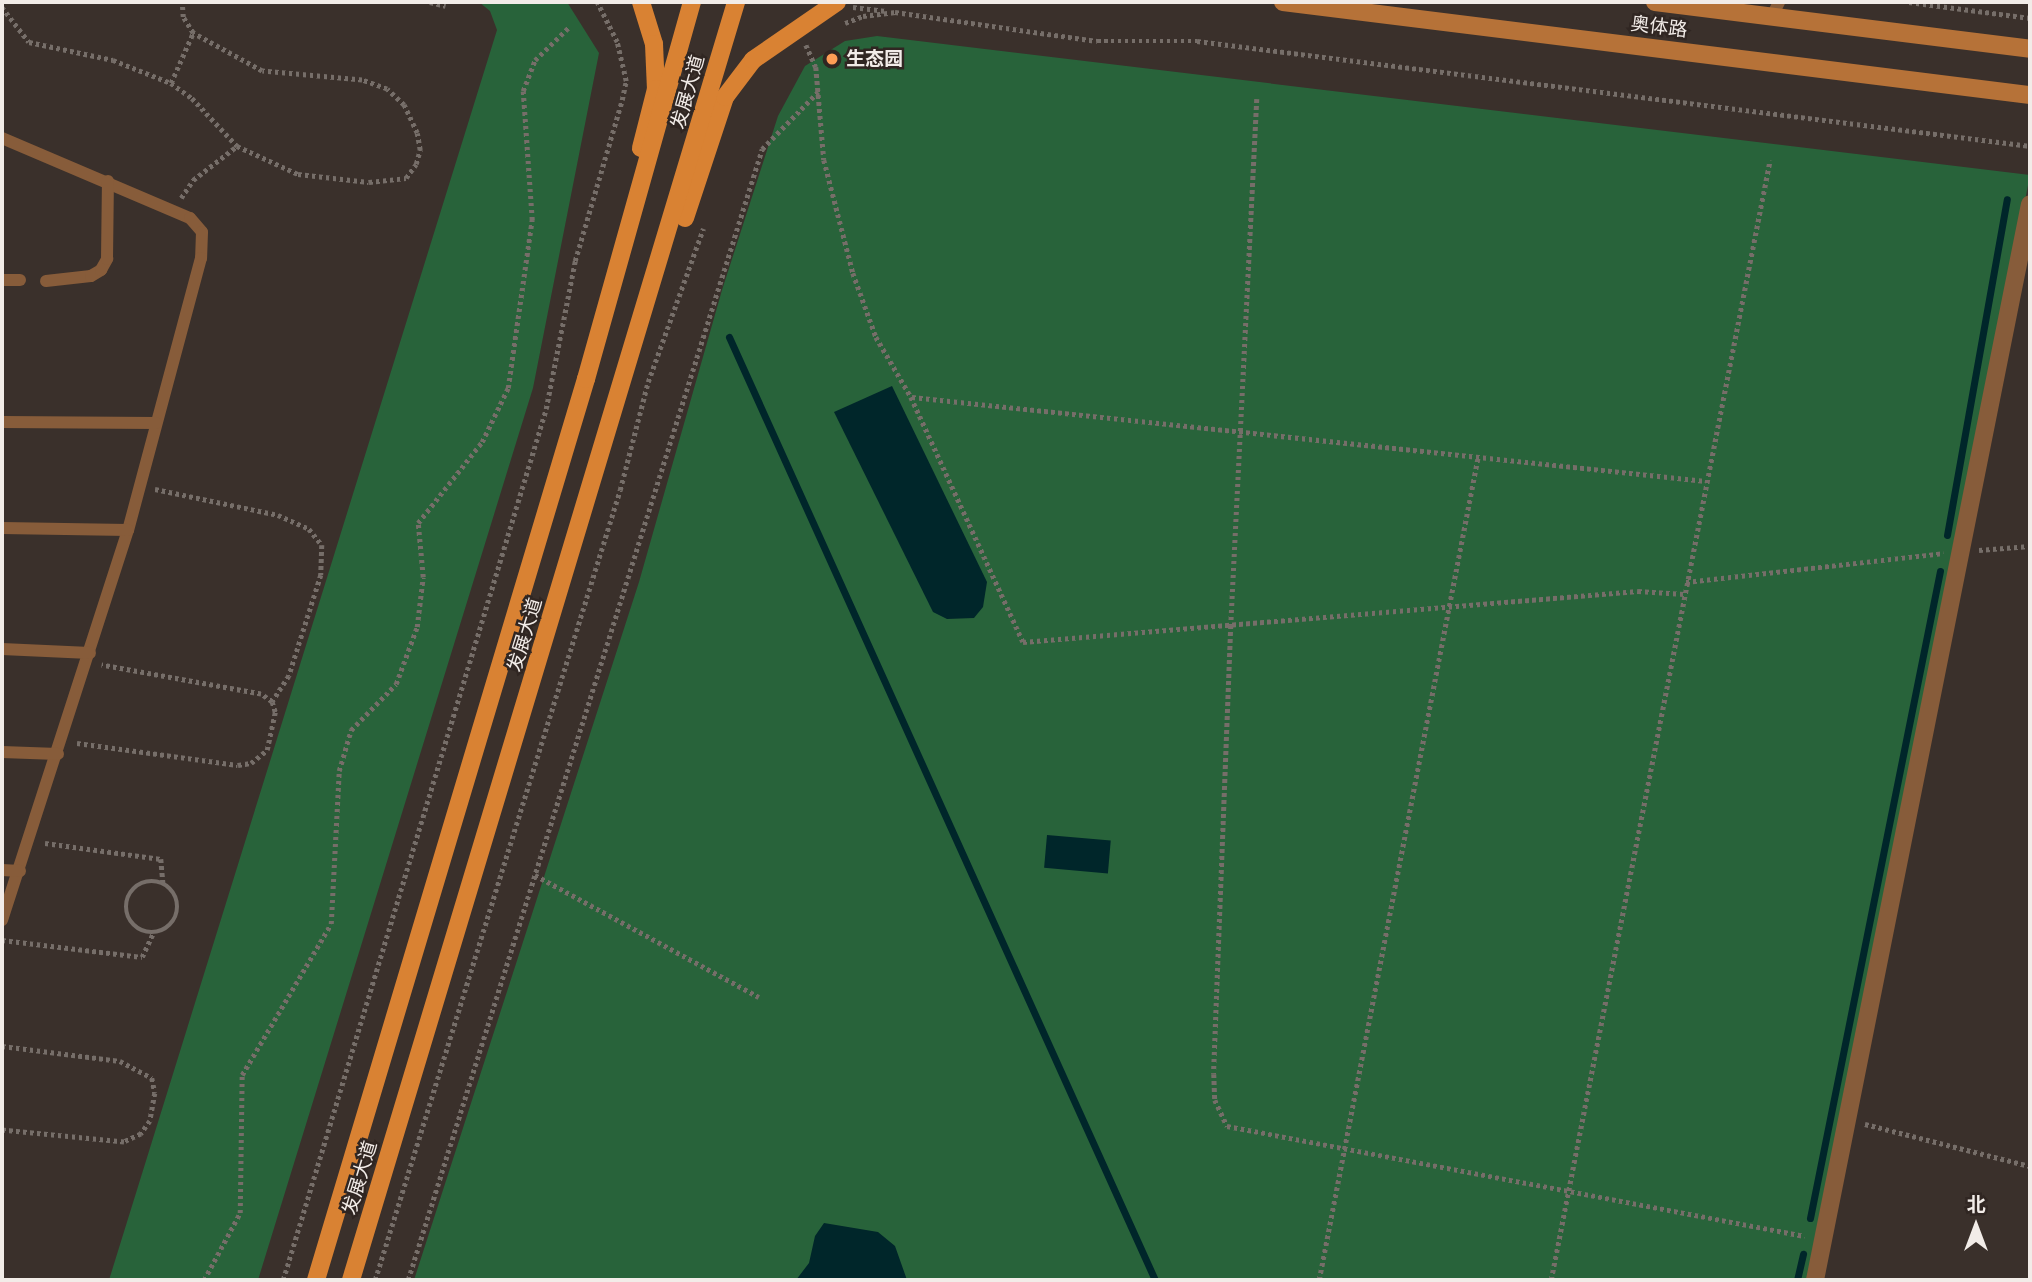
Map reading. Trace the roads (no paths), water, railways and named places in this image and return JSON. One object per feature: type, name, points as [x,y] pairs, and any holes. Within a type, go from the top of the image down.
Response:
[{"type":"main road","points":[[586,379],[656,89],[654,44],[641,2]]},
{"type":"main road","name":"发展大道","points":[[316,1280],[586,379],[692,2]]},
{"type":"main road","name":"发展大道","points":[[351,1280],[621,392],[736,2]]},
{"type":"main road","name":"奥体路","points":[[1283,2],[2030,95]]},
{"type":"main road","name":"奥体路","points":[[1655,2],[1775,9],[2030,49]]},
{"type":"main road","points":[[621,392],[725,96],[753,60],[801,36],[834,3]]},
{"type":"street","points":[[1815,1280],[2030,204]]},
{"type":"lane","points":[[2,138],[190,218],[202,232],[201,258],[128,530],[30,841],[2,920]]},
{"type":"lane","points":[[46,281],[91,276],[101,270],[107,259],[108,181]]},
{"type":"lane","points":[[2,280],[20,280]]},
{"type":"lane","points":[[2,422],[156,423]]},
{"type":"lane","points":[[2,528],[128,530]]},
{"type":"lane","points":[[2,649],[89,657]]},
{"type":"lane","points":[[2,752],[60,748]]},
{"type":"lane","points":[[2,870],[20,871]]},
{"type":"water","points":[[892,386],[987,582],[983,607],[974,618],[947,619],[933,612],[834,412]]},
{"type":"water","points":[[1047,835],[1111,841],[1108,873],[1044,868]]},
{"type":"water","points":[[824,1223],[878,1232],[895,1246],[907,1280],[796,1280],[809,1263],[815,1236]]},
{"type":"waterway","points":[[1947,535],[2007,199]]},
{"type":"waterway","points":[[729,337],[1155,1280]]},
{"type":"waterway","points":[[1810,1218],[1940,571]]},
{"type":"waterway","points":[[1797,1280],[1803,1254]]},
{"type":"place","name":"生态园","points":[[832,59]]}]
